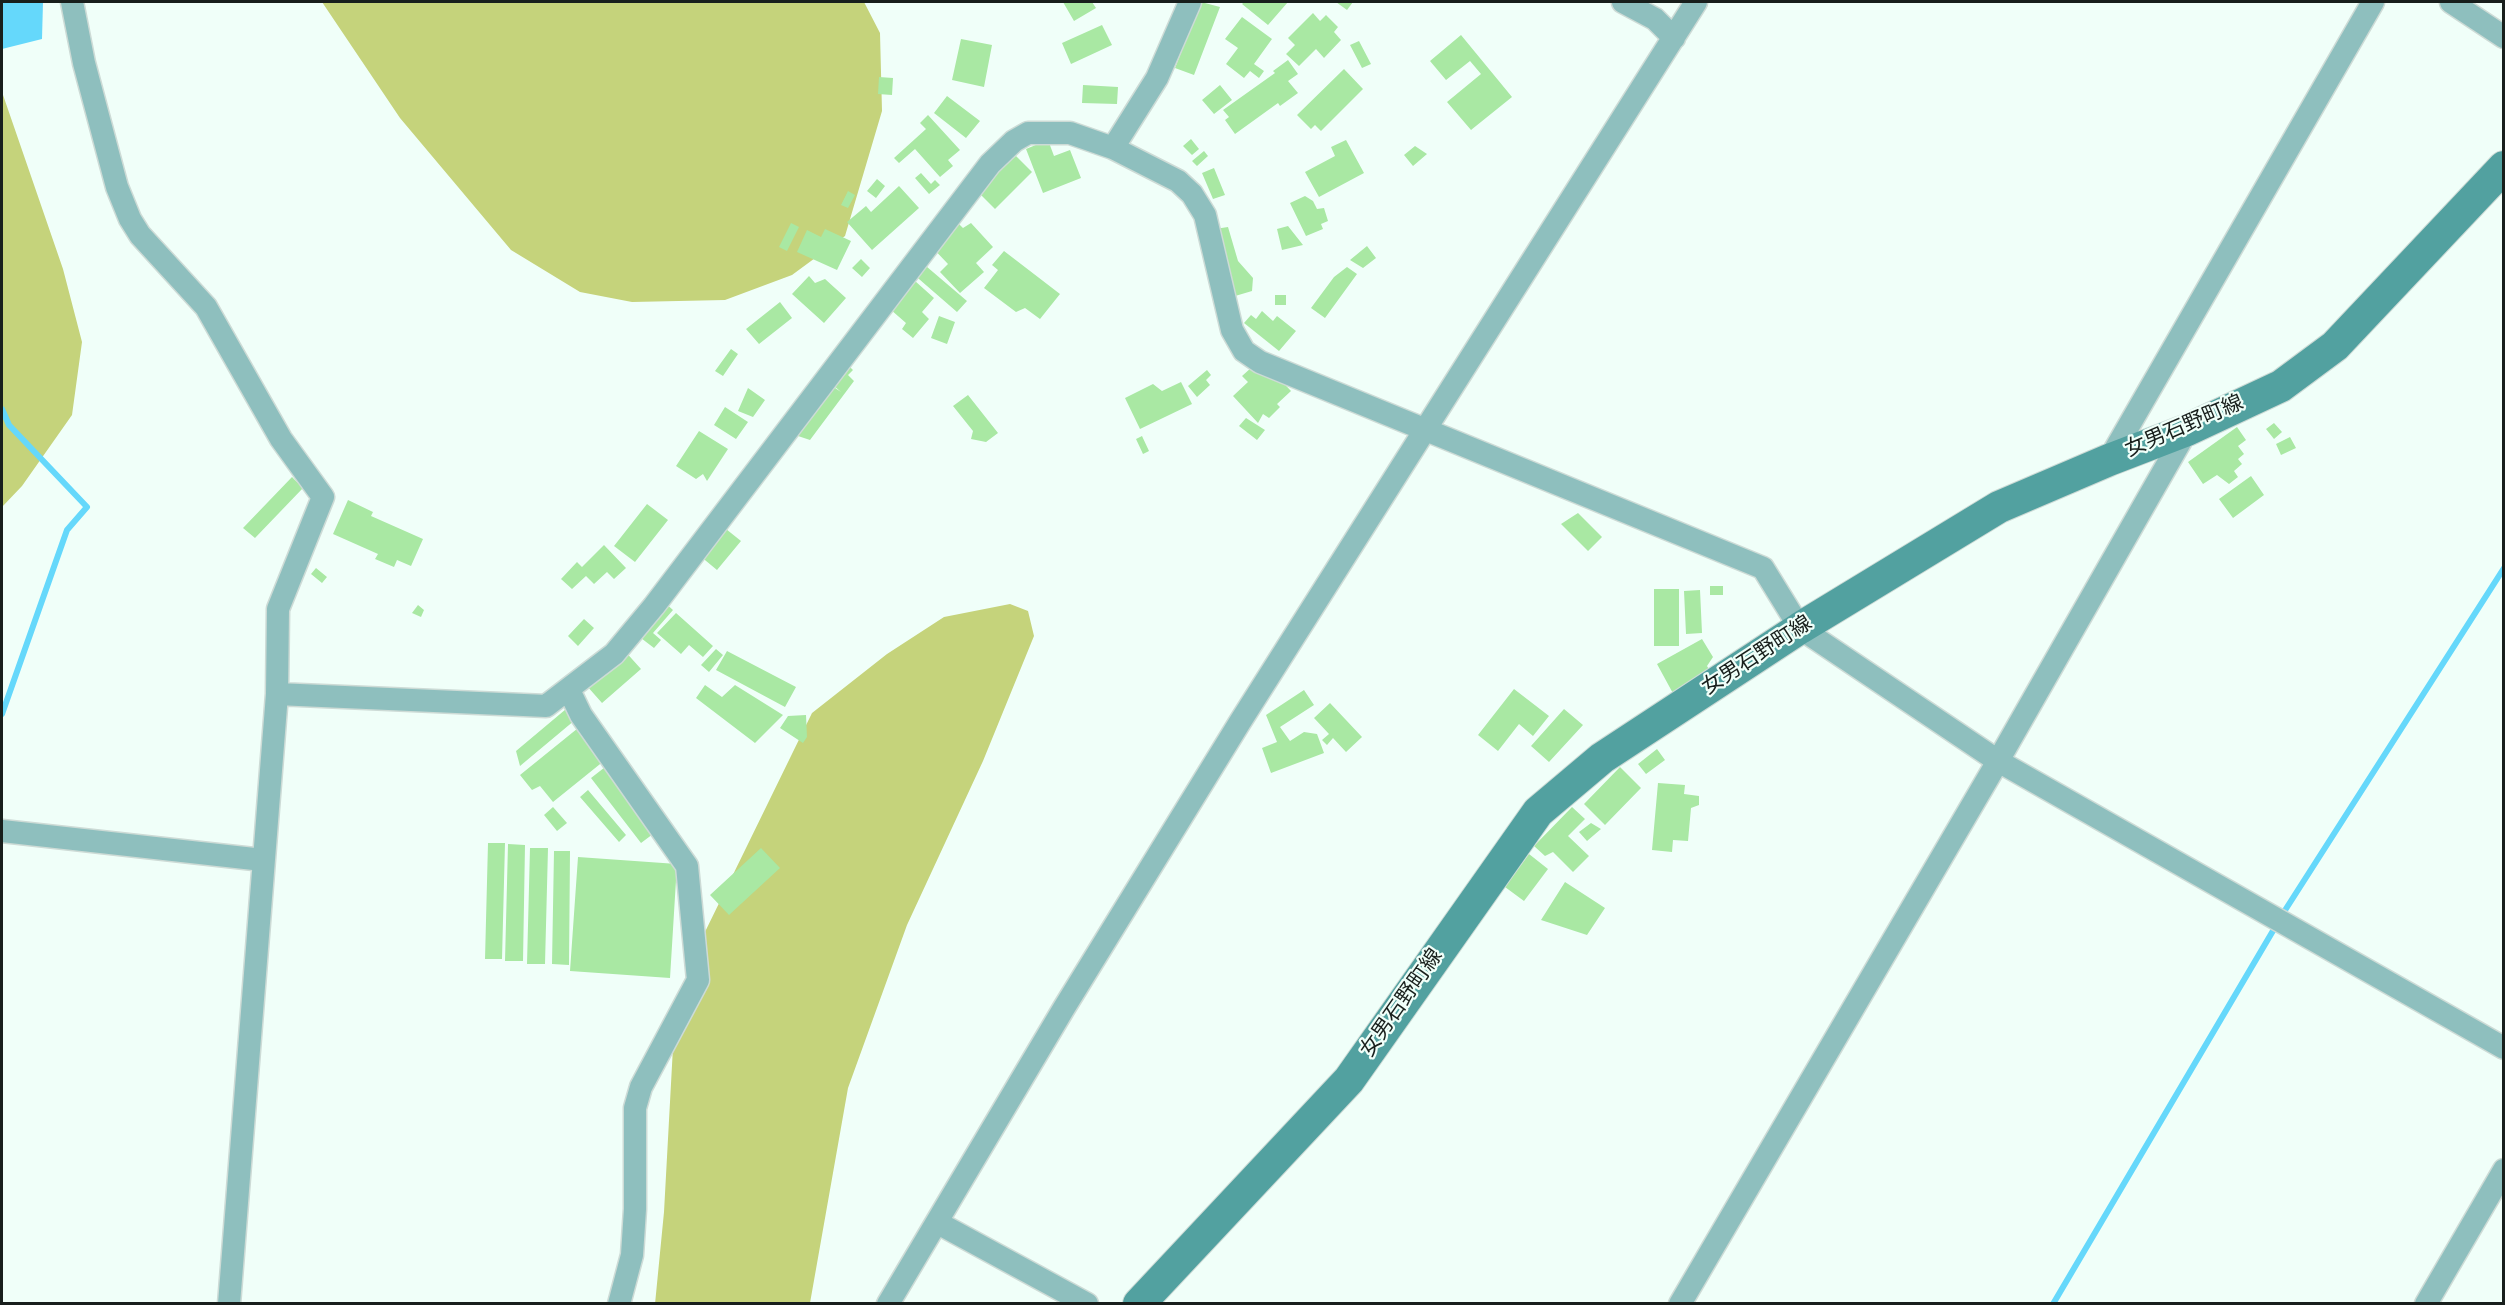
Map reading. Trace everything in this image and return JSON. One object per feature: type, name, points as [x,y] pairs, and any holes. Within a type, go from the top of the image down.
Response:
[{"type":"main road","name":"女男石野町線","points":[[1139,1304],[1349,1080],[1538,812],[1602,758],[1800,628],[1999,507],[2109,459],[2187,430],[2281,386],[2335,346],[2504,167]]},
{"type":"street","points":[[72,2],[84,63],[114,176],[130,219],[140,234],[206,307],[281,439],[323,497],[278,609],[277,694],[229,1304]]},
{"type":"street","points":[[1113,148],[1157,78],[1190,2]]},
{"type":"street","points":[[1623,2],[1655,19],[1674,38]]},
{"type":"street","points":[[888,1304],[1071,998],[1424,427],[1696,2]]},
{"type":"street","points":[[2109,459],[2373,2]]},
{"type":"street","points":[[2451,2],[2504,37]]},
{"type":"street","points":[[277,694],[546,706],[614,654],[654,606],[990,164],[1014,141],[1028,133],[1070,133],[1113,148],[1178,181],[1192,194],[1205,215],[1232,330],[1244,351],[1260,362],[1424,427],[1763,568],[1800,628],[1998,761],[2504,1048]]},
{"type":"street","points":[[1680,1304],[1998,761],[2187,430]]},
{"type":"street","points":[[568,690],[581,715],[687,866],[698,980],[641,1087],[635,1108],[635,1209],[632,1255],[619,1304]]},
{"type":"street","points":[[2,831],[263,860]]},
{"type":"street","points":[[2426,1304],[2504,1170]]},
{"type":"street","points":[[938,1222],[1087,1304]]},
{"type":"green space","points":[[322,2],[864,2],[880,33],[882,111],[845,236],[792,275],[725,300],[632,302],[580,292],[511,250],[400,118]]},
{"type":"green space","points":[[2,92],[63,269],[82,342],[72,415],[22,486],[2,507]]},
{"type":"green space","points":[[1010,604],[1028,611],[1034,636],[983,761],[907,925],[848,1088],[810,1303],[655,1304],[664,1212],[673,1047],[703,936],[812,713],[887,654],[944,617]]},
{"type":"water","points":[[2,2],[43,2],[42,39],[2,49]]},
{"type":"building","points":[[1063,2],[1092,2],[1096,8],[1074,21]]},
{"type":"building","points":[[1201,2],[1220,7],[1194,75],[1175,68]]},
{"type":"building","points":[[1244,2],[1288,2],[1268,25],[1242,4]]},
{"type":"building","points":[[1336,2],[1353,2],[1347,10]]},
{"type":"building","points":[[1313,13],[1320,21],[1326,15],[1338,27],[1334,32],[1341,40],[1324,58],[1316,49],[1299,66],[1286,54],[1295,45],[1288,38]]},
{"type":"building","points":[[1242,17],[1272,39],[1254,64],[1264,71],[1259,78],[1250,71],[1244,78],[1226,64],[1238,48],[1225,39]]},
{"type":"building","points":[[1102,25],[1112,45],[1071,64],[1062,43]]},
{"type":"building","points":[[1461,35],[1512,97],[1471,130],[1447,102],[1481,74],[1470,61],[1446,80],[1430,61]]},
{"type":"building","points":[[961,39],[992,45],[984,87],[952,80]]},
{"type":"building","points":[[1359,41],[1371,64],[1362,68],[1350,45]]},
{"type":"building","points":[[1288,60],[1298,74],[1288,81],[1298,93],[1280,106],[1278,103],[1235,134],[1225,120],[1229,117],[1223,110],[1275,73],[1273,71]]},
{"type":"building","points":[[1344,69],[1363,89],[1321,131],[1315,125],[1311,129],[1297,115]]},
{"type":"building","points":[[879,77],[893,78],[892,95],[878,94]]},
{"type":"building","points":[[1083,85],[1118,87],[1117,104],[1082,103]]},
{"type":"building","points":[[1220,85],[1232,100],[1214,114],[1202,100]]},
{"type":"building","points":[[947,96],[980,121],[966,138],[934,113]]},
{"type":"building","points":[[928,115],[960,150],[948,160],[953,166],[940,177],[915,149],[899,163],[894,158],[926,129],[920,123]]},
{"type":"building","points":[[1191,139],[1199,149],[1192,155],[1183,146]]},
{"type":"building","points":[[1048,140],[1054,156],[1070,150],[1081,178],[1043,193],[1026,149]]},
{"type":"building","points":[[1346,140],[1364,173],[1319,197],[1305,172],[1335,156],[1331,147]]},
{"type":"building","points":[[1415,146],[1427,154],[1413,166],[1404,155]]},
{"type":"building","points":[[1204,151],[1208,156],[1197,166],[1192,161]]},
{"type":"building","points":[[1014,154],[1032,172],[995,209],[977,191]]},
{"type":"building","points":[[1214,168],[1225,195],[1213,199],[1202,173]]},
{"type":"building","points":[[921,173],[931,184],[935,180],[940,185],[929,194],[915,178]]},
{"type":"building","points":[[877,179],[885,186],[876,198],[867,191]]},
{"type":"building","points":[[899,186],[919,208],[872,250],[847,222],[866,206],[871,212]]},
{"type":"building","points":[[848,191],[855,195],[848,208],[841,205]]},
{"type":"building","points":[[1305,196],[1313,201],[1317,209],[1324,208],[1328,221],[1321,224],[1323,229],[1306,236],[1290,203]]},
{"type":"building","points":[[953,218],[963,228],[971,223],[993,247],[976,263],[984,272],[960,293],[940,272],[948,264],[927,242]]},
{"type":"building","points":[[791,223],[799,227],[787,251],[779,247]]},
{"type":"building","points":[[1288,226],[1303,245],[1282,250],[1277,229]]},
{"type":"building","points":[[1228,227],[1238,261],[1253,278],[1252,291],[1225,299],[1215,229]]},
{"type":"building","points":[[825,229],[851,241],[837,270],[797,252],[807,230],[821,237]]},
{"type":"building","points":[[1367,246],[1376,258],[1363,268],[1350,260]]},
{"type":"building","points":[[1004,251],[1060,294],[1040,319],[1025,308],[1016,312],[984,288],[998,270],[992,265]]},
{"type":"building","points":[[913,255],[967,301],[957,312],[904,266]]},
{"type":"building","points":[[861,259],[870,268],[862,277],[852,268]]},
{"type":"building","points":[[1347,267],[1357,274],[1325,318],[1311,308],[1334,277]]},
{"type":"building","points":[[905,272],[934,298],[922,312],[929,319],[913,338],[902,329],[906,323],[875,296],[887,282]]},
{"type":"building","points":[[809,276],[815,283],[825,279],[846,298],[824,323],[792,294]]},
{"type":"building","points":[[1275,295],[1286,295],[1286,305],[1275,305]]},
{"type":"building","points":[[780,302],[792,318],[759,344],[746,329]]},
{"type":"building","points":[[1262,311],[1273,321],[1277,316],[1296,331],[1279,351],[1244,323],[1251,315],[1256,319]]},
{"type":"building","points":[[939,316],[955,322],[947,344],[931,338]]},
{"type":"building","points":[[731,349],[738,354],[723,376],[715,371]]},
{"type":"building","points":[[842,359],[853,370],[848,375],[854,381],[810,440],[792,434],[816,375],[841,392],[825,378]]},
{"type":"building","points":[[1261,359],[1291,391],[1277,404],[1280,407],[1269,418],[1263,414],[1258,423],[1233,396],[1248,382],[1242,376]]},
{"type":"building","points":[[1207,370],[1211,375],[1206,380],[1210,385],[1197,397],[1188,386]]},
{"type":"building","points":[[1181,382],[1192,404],[1140,429],[1125,398],[1153,384],[1162,391]]},
{"type":"building","points":[[748,388],[765,400],[753,417],[738,411]]},
{"type":"building","points":[[968,395],[998,433],[986,442],[971,439],[973,431],[953,406]]},
{"type":"building","points":[[725,407],[748,422],[736,439],[714,425]]},
{"type":"building","points":[[1246,418],[1265,430],[1257,440],[1239,426]]},
{"type":"building","points":[[2274,423],[2282,432],[2274,439],[2266,429]]},
{"type":"building","points":[[2237,427],[2246,440],[2238,446],[2244,454],[2238,459],[2242,464],[2234,471],[2238,477],[2229,484],[2217,475],[2203,484],[2188,462]]},
{"type":"building","points":[[699,431],[728,449],[707,481],[703,474],[696,479],[676,466]]},
{"type":"building","points":[[1142,436],[1149,451],[1143,454],[1136,439]]},
{"type":"building","points":[[2290,437],[2296,448],[2281,455],[2276,444]]},
{"type":"building","points":[[2251,476],[2264,495],[2233,518],[2219,499]]},
{"type":"building","points":[[292,477],[303,488],[255,538],[243,528]]},
{"type":"building","points":[[348,500],[373,512],[371,516],[423,539],[411,566],[397,560],[394,567],[375,559],[378,554],[333,534]]},
{"type":"building","points":[[647,504],[668,520],[635,562],[614,546]]},
{"type":"building","points":[[1578,513],[1602,537],[1588,551],[1561,524]]},
{"type":"building","points":[[711,517],[741,541],[717,570],[688,546]]},
{"type":"building","points":[[604,545],[626,568],[614,579],[607,572],[594,584],[586,576],[572,589],[561,579],[577,562],[582,567]]},
{"type":"building","points":[[316,568],[327,577],[322,583],[311,574]]},
{"type":"building","points":[[1710,586],[1723,586],[1723,595],[1710,595]]},
{"type":"building","points":[[1654,589],[1679,589],[1679,646],[1654,646]]},
{"type":"building","points":[[1700,590],[1702,633],[1686,634],[1684,591]]},
{"type":"building","points":[[654,593],[673,610],[653,633],[661,640],[654,648],[637,635],[654,615],[660,620],[653,613]]},
{"type":"building","points":[[418,605],[424,610],[421,617],[412,613]]},
{"type":"building","points":[[676,613],[713,646],[703,657],[689,645],[681,654],[657,633]]},
{"type":"building","points":[[584,619],[594,628],[578,646],[568,636]]},
{"type":"building","points":[[614,639],[641,669],[602,703],[579,677],[592,658]]},
{"type":"building","points":[[1702,639],[1713,657],[1707,666],[1713,676],[1675,697],[1657,664]]},
{"type":"building","points":[[716,649],[723,655],[709,672],[701,665]]},
{"type":"building","points":[[727,651],[796,687],[785,707],[716,670]]},
{"type":"building","points":[[705,685],[722,697],[735,685],[783,715],[755,743],[696,698]]},
{"type":"building","points":[[1514,689],[1549,716],[1533,736],[1519,724],[1498,751],[1478,735]]},
{"type":"building","points":[[1304,690],[1314,705],[1280,727],[1290,741],[1304,732],[1317,734],[1324,753],[1271,773],[1262,748],[1277,742],[1266,715]]},
{"type":"building","points":[[1330,703],[1362,737],[1346,752],[1333,738],[1327,745],[1322,740],[1329,734],[1314,718]]},
{"type":"building","points":[[572,704],[581,715],[520,766],[516,751]]},
{"type":"building","points":[[1564,709],[1583,725],[1549,762],[1531,746]]},
{"type":"building","points":[[806,715],[807,737],[803,743],[780,728],[788,716]]},
{"type":"building","points":[[588,720],[615,752],[553,802],[540,786],[532,790],[520,775]]},
{"type":"building","points":[[1657,749],[1665,760],[1646,774],[1638,764]]},
{"type":"building","points":[[618,757],[669,822],[641,843],[591,778]]},
{"type":"building","points":[[1620,767],[1641,788],[1605,825],[1584,804]]},
{"type":"building","points":[[1658,783],[1685,785],[1684,794],[1699,796],[1699,805],[1691,808],[1688,841],[1673,840],[1672,852],[1652,850]]},
{"type":"building","points":[[588,790],[626,835],[619,842],[580,797]]},
{"type":"building","points":[[553,807],[567,823],[557,831],[544,815]]},
{"type":"building","points":[[1572,807],[1585,819],[1568,836],[1589,856],[1573,872],[1553,852],[1545,856],[1534,846]]},
{"type":"building","points":[[1591,823],[1601,829],[1587,841],[1579,832]]},
{"type":"building","points":[[488,843],[505,843],[502,959],[485,959]]},
{"type":"building","points":[[508,844],[525,845],[523,961],[505,961]]},
{"type":"building","points":[[530,848],[548,848],[545,964],[527,964]]},
{"type":"building","points":[[761,848],[780,868],[729,915],[710,895]]},
{"type":"building","points":[[554,851],[570,851],[569,965],[552,964]]},
{"type":"building","points":[[1529,854],[1548,869],[1524,901],[1505,887]]},
{"type":"building","points":[[578,857],[677,864],[670,978],[570,971]]},
{"type":"building","points":[[1565,882],[1605,908],[1587,935],[1541,920]]},
{"type":"waterway","points":[[2,409],[9,425],[87,507],[67,530],[2,714]]},
{"type":"waterway","points":[[2282,915],[2504,568]]},
{"type":"waterway","points":[[2053,1304],[2277,924]]}]
